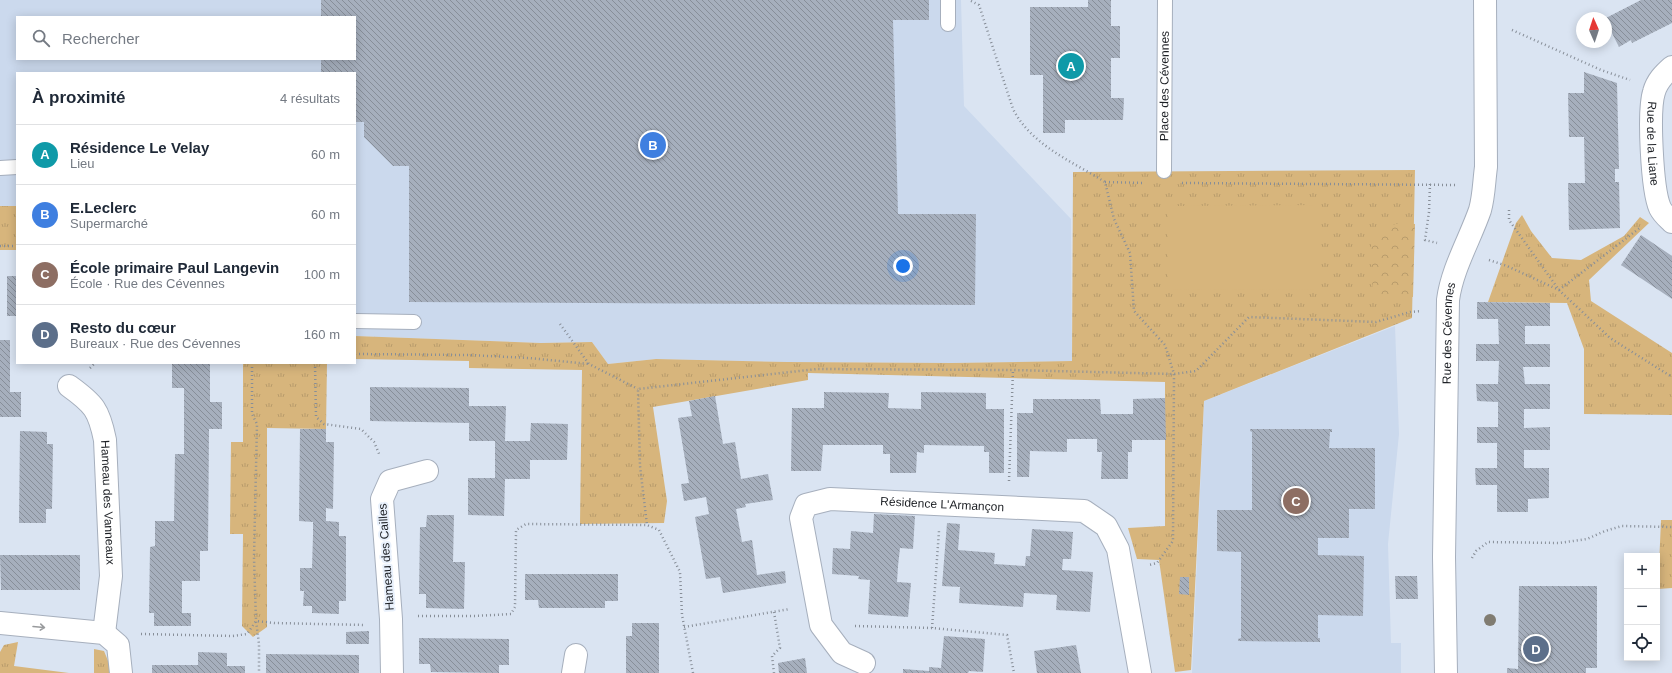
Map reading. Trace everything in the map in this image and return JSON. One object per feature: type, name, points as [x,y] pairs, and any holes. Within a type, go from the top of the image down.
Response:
[{"type":"street","name":"Rue des Cévennes","points":[[1446,673],[1444,576],[1448,309],[1451,285],[1480,208],[1483,194],[1486,167],[1485,10]]},
{"type":"street","name":"Rue de la Liane","points":[[1666,216],[1655,188],[1651,119],[1654,92],[1663,75],[1672,67]]},
{"type":"street","name":"Hameau des Vanneaux","points":[[69,386],[89,400],[101,420],[105,440],[111,576],[104,633]]},
{"type":"street","points":[[390,481],[427,471]]},
{"type":"street","name":"Hameau des Cailles","points":[[390,481],[382,499],[391,619],[392,673]]},
{"type":"street","name":"Résidence L'Armançon","points":[[864,663],[842,653],[819,615],[801,518],[806,505],[830,498],[1084,511],[1106,526],[1118,549],[1140,673]]},
{"type":"street","points":[[0,624],[104,633],[118,645],[121,673]]},
{"type":"lane","points":[[948,0],[948,24]]},
{"type":"lane","name":"Place des Cévennes","points":[[1164,171],[1165,0]]},
{"type":"lane","points":[[0,168],[16,167]]},
{"type":"lane","points":[[356,321],[414,322]]},
{"type":"path","points":[[969,0],[979,5],[1013,109],[1018,120],[1029,132],[1044,144],[1106,182],[1150,183]]},
{"type":"path","points":[[1485,10],[1601,70],[1634,82],[1654,92]]},
{"type":"path","points":[[1180,183],[1457,185],[1457,179]]},
{"type":"path","points":[[1106,182],[1114,219],[1130,253],[1134,311],[1165,345],[1174,374],[1173,541],[1157,563],[1123,572]]},
{"type":"path","points":[[1510,206],[1509,220],[1559,290],[1630,236],[1666,216]]},
{"type":"path","points":[[0,246],[16,246]]},
{"type":"path","points":[[1578,307],[1610,338],[1672,377]]},
{"type":"path","points":[[356,354],[529,358],[589,364],[638,389],[817,369],[1013,370],[1174,374],[1196,371],[1249,317],[1376,322],[1410,312],[1448,309]]},
{"type":"path","points":[[560,324],[589,364]]},
{"type":"path","points":[[252,364],[252,414],[257,424],[254,558],[259,673]]},
{"type":"path","points":[[315,364],[316,417],[324,424],[361,429],[374,442],[390,481]]},
{"type":"path","points":[[1008,508],[1013,370]]},
{"type":"path","points":[[638,389],[640,466],[647,525],[659,530],[680,572],[684,628],[694,673]]},
{"type":"path","points":[[932,628],[941,504]]},
{"type":"path","points":[[1444,576],[1461,576],[1476,551],[1488,542],[1559,543],[1587,539],[1605,531],[1622,526],[1672,526]]},
{"type":"path","points":[[684,628],[774,612],[819,615],[1007,635],[1014,673]]},
{"type":"path","points":[[774,612],[780,648],[772,656],[774,673]]},
{"type":"shaded area","points":[[0,0],[961,0],[964,106],[1071,219],[1072,361],[952,363],[787,362],[656,359],[608,364],[592,342],[541,343],[356,336],[356,72],[16,72],[16,206],[0,206]]},
{"type":"shaded area","points":[[1395,326],[1399,434],[1388,544],[1391,643],[1401,643],[1401,673],[1192,673],[1204,401]]},
{"type":"green space","points":[[1415,170],[1412,318],[1204,401],[1191,670],[1175,672],[1159,560],[1137,559],[1128,528],[1165,526],[1165,382],[808,373],[808,380],[653,407],[667,501],[664,523],[580,524],[582,370],[469,368],[469,361],[356,359],[356,336],[541,343],[592,342],[608,364],[656,359],[787,362],[952,363],[1072,361],[1073,172]]},
{"type":"green space","points":[[1320,205],[1320,289],[1168,290],[1168,206]]},
{"type":"green space","points":[[0,206],[16,206],[16,250],[0,250]]},
{"type":"green space","points":[[1522,215],[1531,231],[1552,258],[1581,260],[1624,236],[1640,217],[1649,223],[1589,280],[1591,301],[1672,353],[1672,415],[1584,414],[1584,349],[1567,303],[1488,302],[1516,223]]},
{"type":"green space","points":[[1401,223],[1415,224],[1413,297],[1373,297],[1371,242],[1384,229],[1391,225]]},
{"type":"green space","points":[[243,364],[327,364],[326,429],[267,428],[267,627],[253,637],[242,626],[243,534],[230,534],[231,442],[243,442]]},
{"type":"green space","points":[[1661,520],[1672,520],[1672,588],[1660,589]]},
{"type":"green space","points":[[18,642],[14,666],[69,673],[0,673],[0,652],[4,645]]},
{"type":"green space","points":[[94,649],[104,651],[113,673],[94,673]]},
{"type":"building","points":[[321,0],[929,0],[929,20],[893,20],[898,214],[976,214],[975,305],[409,302],[409,166],[393,166],[364,137],[364,122],[356,122],[356,72],[321,72],[321,60],[356,60],[356,16],[321,16]]},
{"type":"building","points":[[1088,0],[1111,0],[1111,26],[1120,26],[1120,58],[1111,58],[1111,98],[1124,98],[1123,120],[1065,120],[1065,133],[1043,133],[1043,75],[1030,75],[1030,7],[1088,7]]},
{"type":"building","points":[[1641,0],[1672,0],[1672,23],[1632,43],[1631,40],[1619,47],[1612,33],[1612,15]]},
{"type":"building","points":[[1584,72],[1617,83],[1619,169],[1615,169],[1615,182],[1619,182],[1620,228],[1569,230],[1568,183],[1585,183],[1584,137],[1569,137],[1568,93],[1584,93]]},
{"type":"building","points":[[1641,235],[1672,256],[1672,299],[1621,265]]},
{"type":"building","points":[[7,276],[16,276],[16,316],[7,316]]},
{"type":"building","points":[[1477,302],[1550,303],[1550,326],[1525,326],[1525,344],[1550,344],[1550,367],[1523,367],[1525,384],[1550,384],[1550,409],[1524,409],[1524,428],[1550,427],[1550,450],[1524,450],[1524,468],[1549,468],[1549,498],[1528,499],[1528,512],[1497,512],[1497,485],[1476,485],[1475,468],[1497,468],[1497,443],[1477,443],[1477,427],[1498,427],[1498,402],[1477,401],[1476,384],[1498,384],[1499,361],[1476,361],[1476,344],[1499,344],[1498,319],[1477,319]]},
{"type":"building","points":[[0,340],[10,340],[10,392],[21,392],[21,417],[0,417]]},
{"type":"building","points":[[172,364],[210,364],[210,402],[222,402],[222,429],[209,429],[208,551],[200,551],[200,581],[182,581],[182,613],[191,613],[191,626],[154,626],[154,613],[149,613],[150,547],[155,546],[155,521],[174,521],[175,454],[184,454],[184,388],[172,388]]},
{"type":"building","points":[[370,387],[469,388],[469,406],[506,406],[505,441],[530,441],[531,423],[568,424],[567,460],[530,460],[530,479],[505,479],[504,516],[468,515],[468,478],[495,478],[495,441],[469,441],[469,423],[370,421]]},
{"type":"building","points":[[824,392],[889,393],[888,408],[921,409],[921,392],[986,393],[986,409],[1004,409],[1004,473],[989,473],[989,452],[984,452],[984,446],[924,445],[924,453],[917,452],[916,473],[890,473],[890,454],[883,454],[883,445],[823,445],[821,471],[791,471],[792,408],[824,408]]},
{"type":"building","points":[[715,396],[723,444],[735,442],[741,479],[768,474],[773,500],[745,504],[746,507],[736,509],[742,542],[752,540],[757,575],[785,571],[786,583],[723,593],[720,577],[706,579],[695,517],[709,514],[706,497],[684,501],[681,484],[689,483],[678,418],[692,416],[689,401]]},
{"type":"building","points":[[1165,398],[1166,440],[1132,440],[1132,452],[1128,452],[1128,479],[1101,479],[1102,452],[1097,452],[1097,439],[1067,439],[1067,452],[1030,451],[1029,477],[1017,477],[1017,413],[1033,413],[1033,399],[1100,399],[1101,414],[1133,414],[1133,399]]},
{"type":"building","points":[[300,429],[326,429],[326,442],[334,442],[333,509],[326,508],[326,521],[339,522],[339,536],[346,536],[346,601],[339,601],[339,614],[312,613],[312,606],[303,606],[304,591],[300,591],[300,568],[312,568],[313,522],[299,521]]},
{"type":"building","points":[[1250,429],[1332,429],[1332,432],[1330,432],[1329,448],[1375,448],[1375,509],[1349,509],[1349,538],[1318,538],[1318,555],[1364,556],[1363,616],[1318,615],[1318,638],[1320,638],[1320,642],[1238,641],[1238,639],[1241,638],[1241,552],[1217,551],[1217,510],[1252,510],[1252,432]]},
{"type":"building","points":[[20,431],[47,432],[47,444],[53,444],[52,509],[46,509],[46,523],[19,523]]},
{"type":"building","points":[[874,514],[915,516],[913,549],[900,548],[898,566],[897,582],[911,583],[908,617],[868,614],[870,580],[858,579],[859,576],[832,574],[833,548],[850,549],[851,531],[873,533]]},
{"type":"building","points":[[427,515],[454,515],[453,562],[465,562],[464,609],[426,608],[426,594],[419,594],[420,527],[426,527]]},
{"type":"building","points":[[947,523],[960,524],[958,550],[995,553],[994,564],[1025,566],[1026,556],[1030,556],[1032,529],[1073,532],[1071,559],[1063,559],[1062,570],[1093,572],[1090,612],[1056,610],[1057,595],[1024,593],[1023,607],[959,603],[960,587],[942,586]]},
{"type":"building","points":[[0,555],[80,555],[80,590],[1,590]]},
{"type":"building","points":[[525,574],[618,574],[618,601],[605,601],[605,608],[539,608],[538,600],[525,600]]},
{"type":"building","points":[[1395,576],[1417,576],[1418,599],[1396,599]]},
{"type":"building","points":[[1180,577],[1189,577],[1189,595],[1179,594]]},
{"type":"building","points":[[1519,586],[1597,586],[1597,668],[1586,668],[1586,673],[1507,673],[1507,668],[1518,669]]},
{"type":"building","points":[[632,623],[659,623],[659,673],[626,673],[626,636],[632,636]]},
{"type":"building","points":[[369,631],[369,644],[346,644],[346,632]]},
{"type":"building","points":[[944,636],[985,639],[983,672],[903,673],[903,669],[929,671],[929,667],[941,668]]},
{"type":"building","points":[[419,638],[509,639],[509,665],[499,665],[499,673],[431,672],[430,664],[419,664]]},
{"type":"building","points":[[1076,645],[1081,673],[1037,673],[1034,651]]},
{"type":"building","points":[[198,652],[227,653],[227,666],[245,666],[245,673],[152,673],[152,665],[198,665]]},
{"type":"building","points":[[266,654],[359,655],[359,673],[266,673]]},
{"type":"building","points":[[805,658],[807,673],[779,673],[778,663]]},
{"type":"place","name":"Résidence Le Velay","points":[[1071,66]]},
{"type":"place","name":"E.Leclerc","points":[[653,145]]},
{"type":"place","name":"École primaire Paul Langevin","points":[[1296,501]]},
{"type":"place","name":"Resto du cœur","points":[[1536,649]]}]
